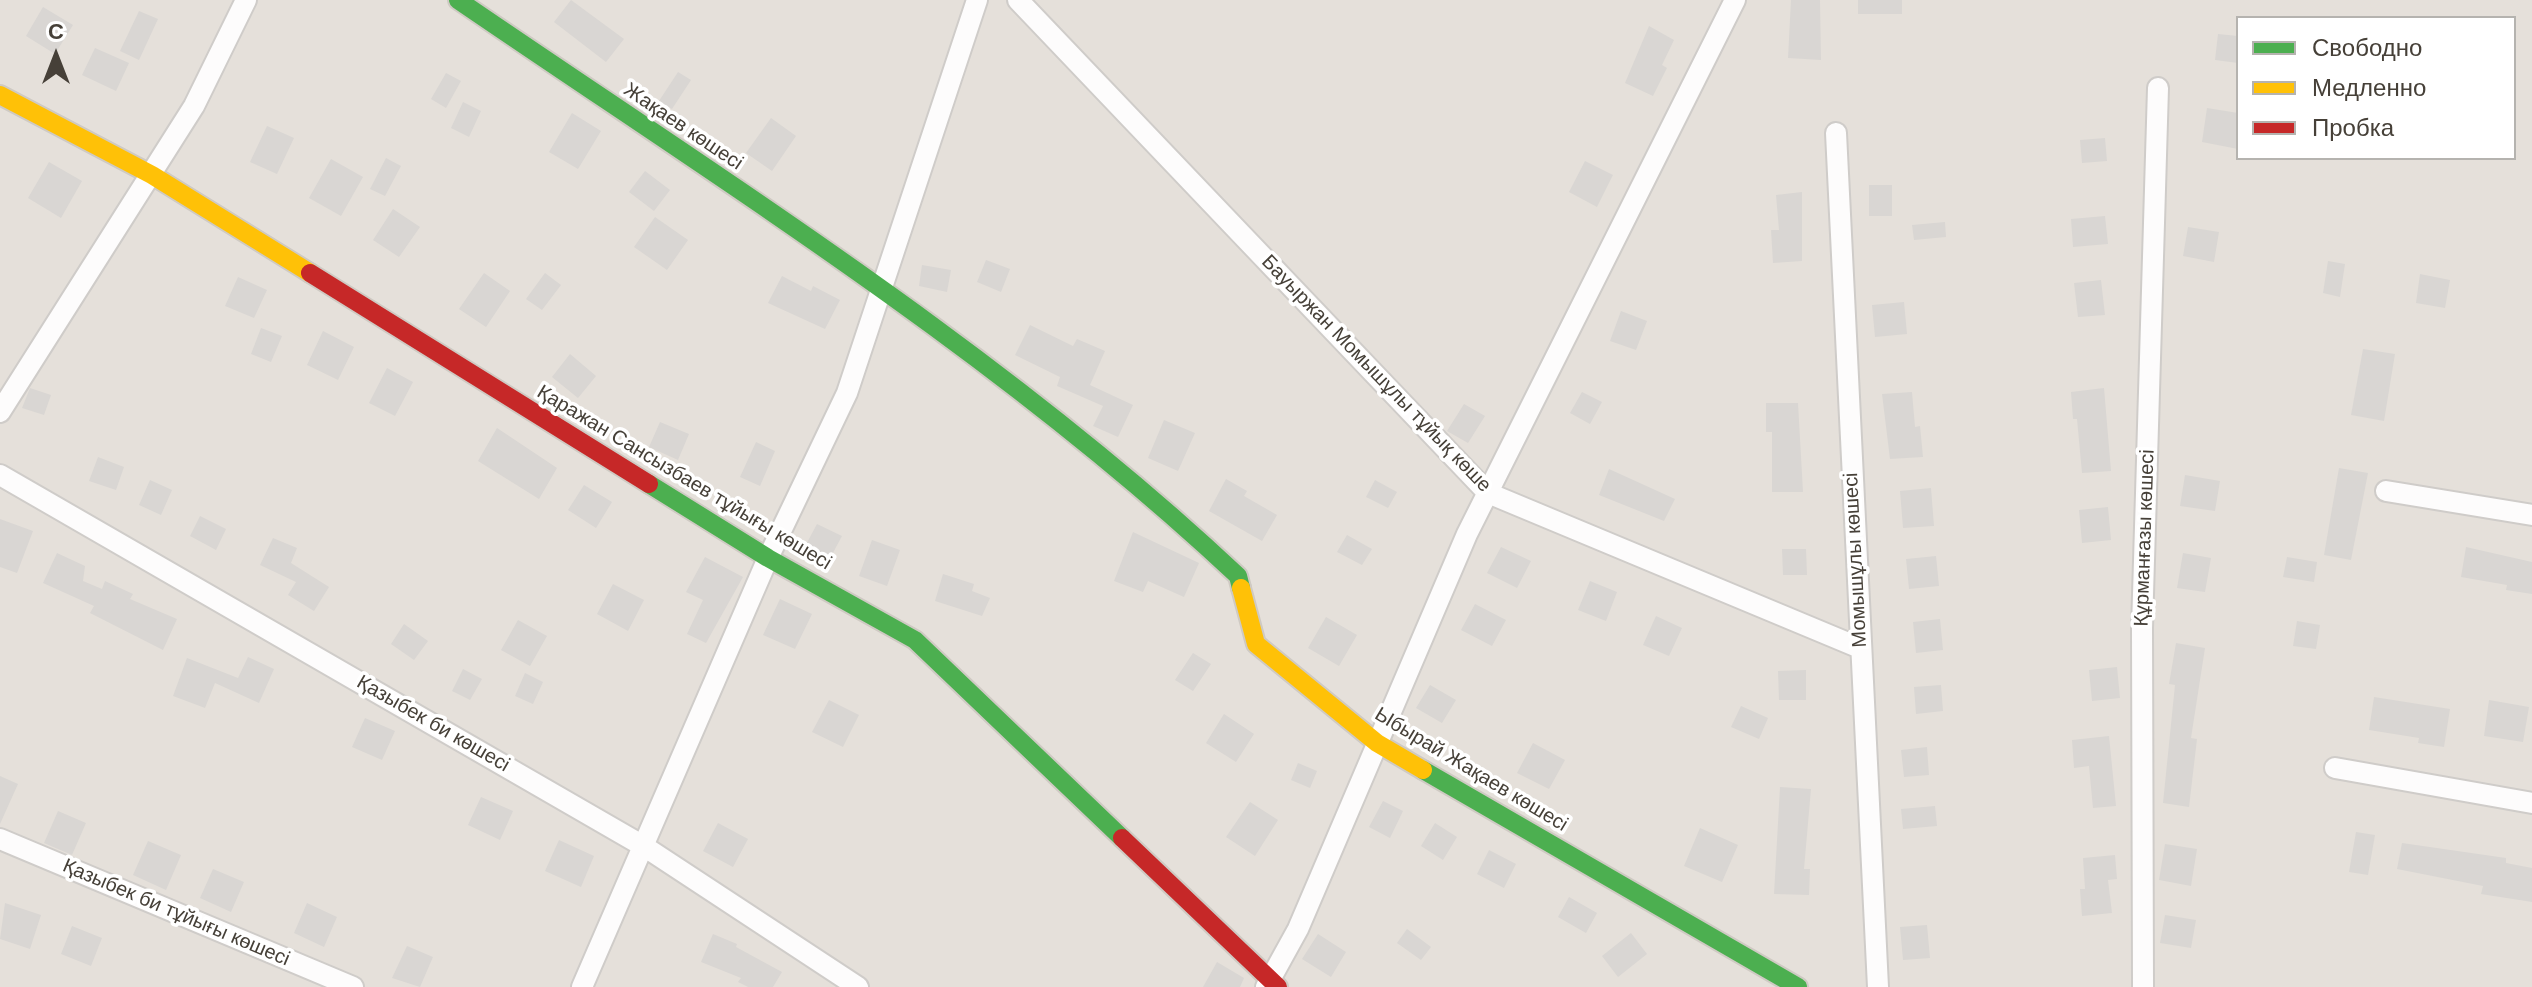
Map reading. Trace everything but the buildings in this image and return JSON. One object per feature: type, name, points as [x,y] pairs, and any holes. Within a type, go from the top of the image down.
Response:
[{"type":"street","points":[[0,412],[194,106],[246,0]]},
{"type":"street","name":"Жақаев көшесі","points":[[458,0],[884,291]]},
{"type":"street","points":[[582,987],[768,558],[847,393],[884,291],[906,207],[977,0]]},
{"type":"street","name":"Бауыржан Момышұлы тұйық көше","points":[[1018,0],[1488,493],[1860,648]]},
{"type":"street","points":[[1271,985],[1488,493],[1735,0]]},
{"type":"street","name":"Құрманғазы көшесі","points":[[2143,987],[2142,628],[2158,88]]},
{"type":"street","name":"Қаражан Сансызбаев тұйығы көшесі","points":[[0,95],[152,175],[768,558],[915,640],[1271,985]]},
{"type":"street","name":"Момышұлы көшесі","points":[[1836,133],[1878,987]]},
{"type":"street","name":"Ыбырай Жақаев көшесі","points":[[884,291],[1155,498],[1238,576],[1256,644],[1377,743],[1798,987]]},
{"type":"street","name":"Қазыбек би көшесі","points":[[0,475],[645,847],[858,987]]},
{"type":"street","points":[[2386,491],[2532,515]]},
{"type":"street","points":[[2335,768],[2532,803]]},
{"type":"street","name":"Қазыбек би тұйығы көшесі","points":[[0,839],[353,987]]},
{"type":"shaded area","points":[[0,0],[2532,0],[2532,987],[0,987]]},
{"type":"traffic: fast","points":[[458,0],[760,204],[958,345],[1148,495],[1238,576],[1241,588]]},
{"type":"traffic: fast","points":[[649,484],[768,558],[915,640],[1122,838]]},
{"type":"traffic: fast","points":[[1423,770],[1798,987]]},
{"type":"traffic: slow","points":[[0,95],[152,175],[310,273]]},
{"type":"traffic: slow","points":[[1241,588],[1256,644],[1377,743],[1423,770]]},
{"type":"traffic: jam","points":[[310,273],[649,484]]},
{"type":"traffic: jam","points":[[1122,838],[1278,987]]}]
